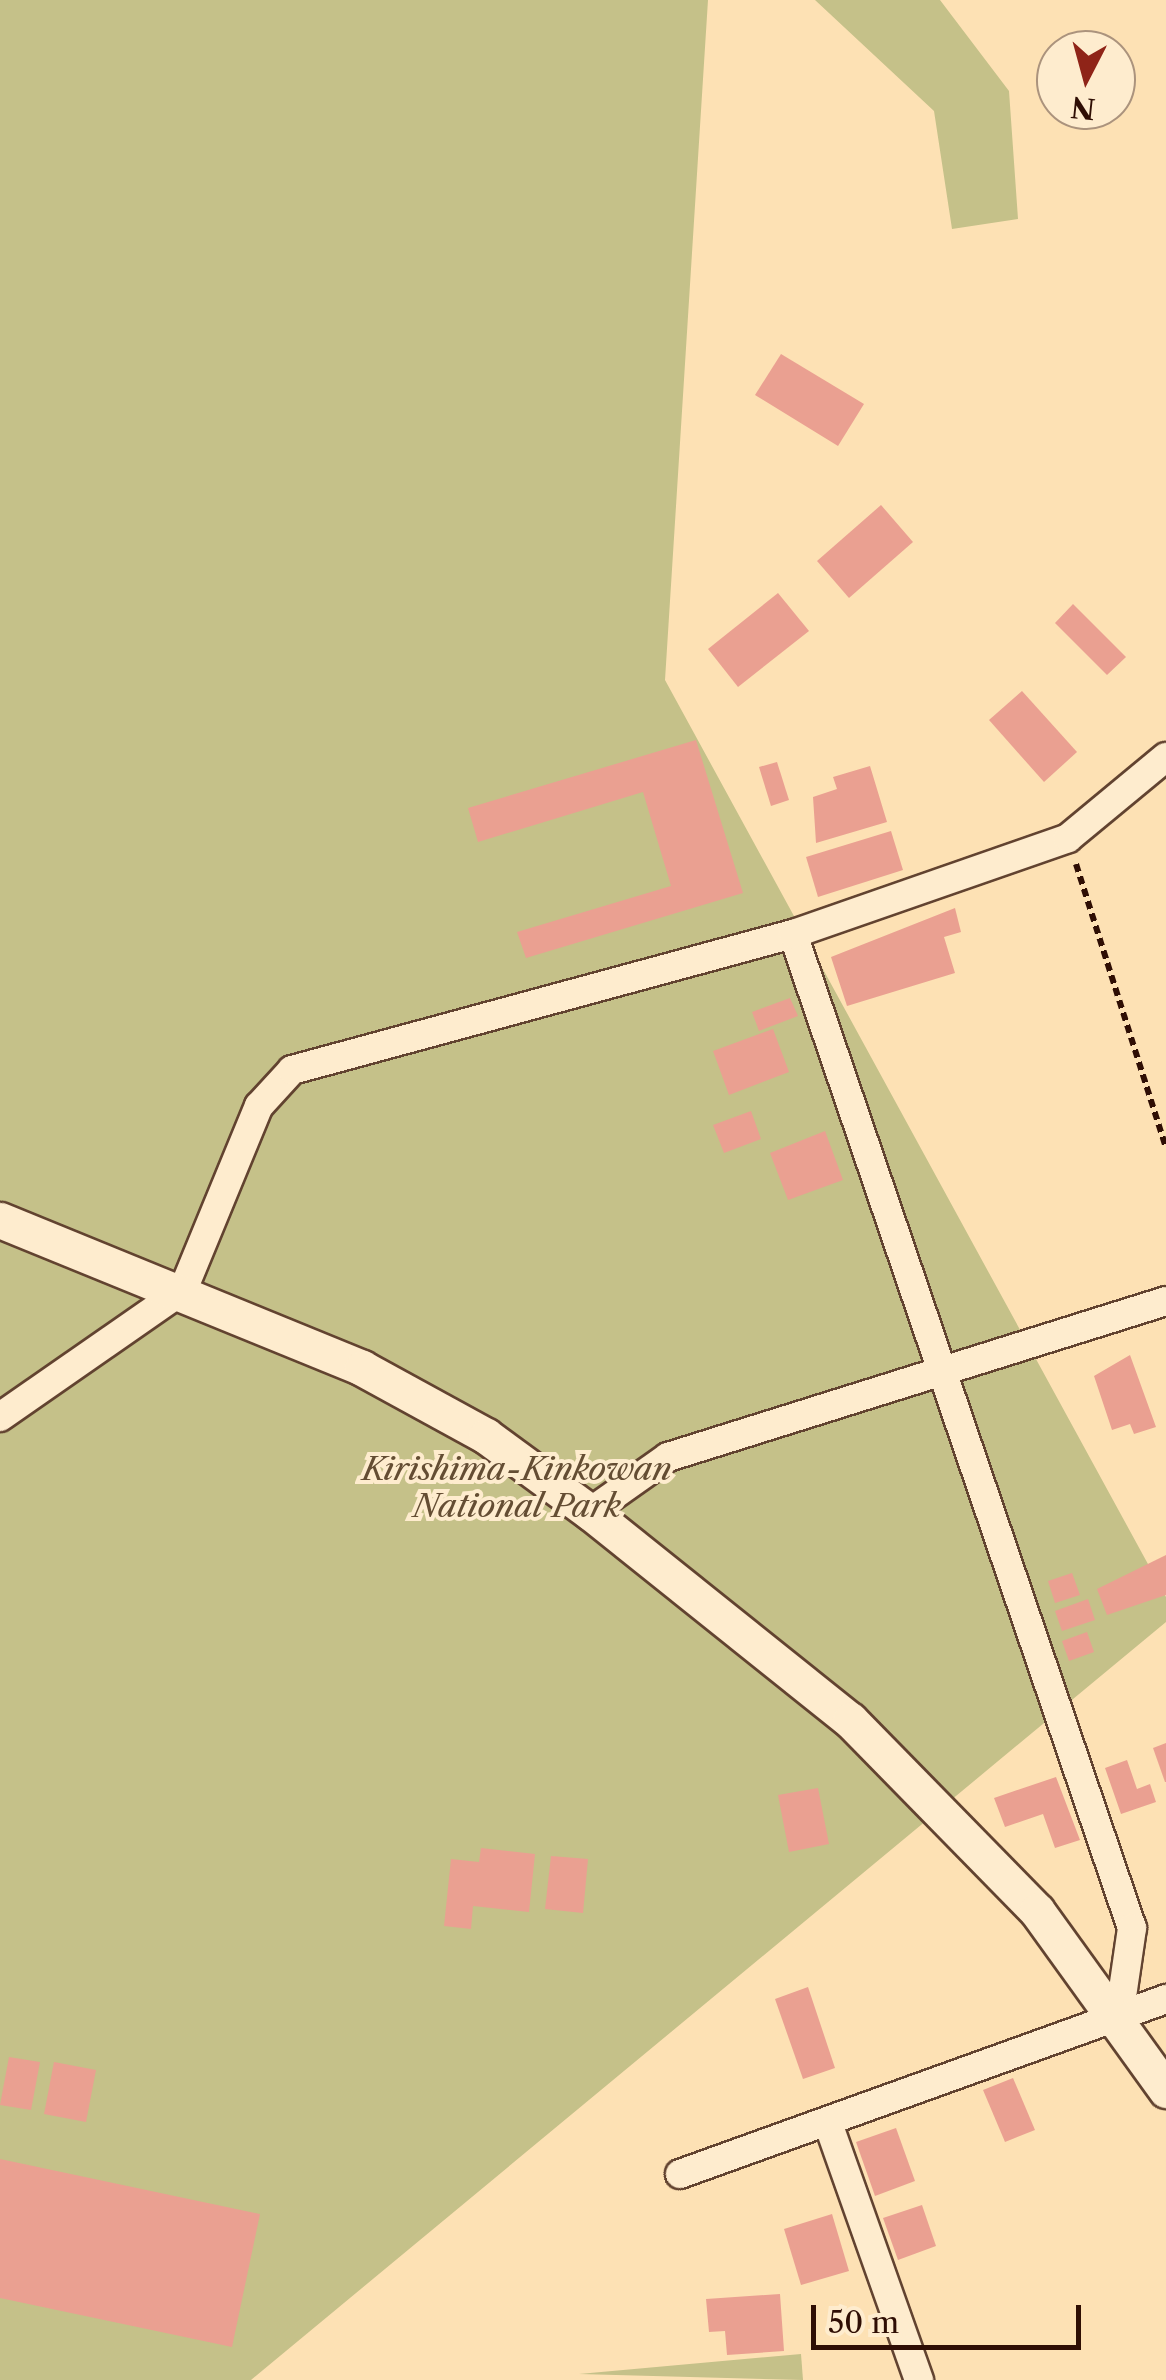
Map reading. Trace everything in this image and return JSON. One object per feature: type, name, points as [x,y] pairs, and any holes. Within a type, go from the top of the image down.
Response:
[{"type":"street","points":[[0,1417],[183,1290],[259,1106],[292,1070],[793,934],[1068,838],[1166,757]]},
{"type":"street","points":[[793,934],[946,1371],[1132,1928],[1119,2017]]},
{"type":"street","points":[[0,1220],[183,1290],[362,1368],[486,1436],[590,1512],[850,1720],[1037,1911],[1119,2017],[1166,2090]]},
{"type":"street","points":[[590,1512],[668,1457],[1166,1301]]},
{"type":"street","points":[[680,2174],[828,2124],[1166,1999]]},
{"type":"street","points":[[828,2124],[919,2380]]},
{"type":"path","points":[[1068,838],[1166,1148]]},
{"type":"green space","name":"Kirishima-Kinkowan National Park","points":[[0,0],[708,0],[665,680],[1166,1597],[1166,1622],[251,2380],[0,2380]]},
{"type":"green space","points":[[815,0],[940,0],[1009,91],[1018,219],[952,229],[934,111]]},
{"type":"green space","points":[[801,2354],[803,2380],[579,2374]]},
{"type":"building","points":[[781,354],[864,404],[838,446],[755,395]]},
{"type":"building","points":[[881,505],[913,542],[849,598],[817,561]]},
{"type":"building","points":[[778,593],[809,631],[738,687],[708,649]]},
{"type":"building","points":[[1073,604],[1126,657],[1107,675],[1055,623]]},
{"type":"building","points":[[1022,691],[1077,752],[1044,782],[989,720]]},
{"type":"building","points":[[696,740],[743,893],[526,958],[517,932],[671,886],[643,792],[478,842],[468,808]]},
{"type":"building","points":[[777,762],[789,800],[771,806],[759,767]]},
{"type":"building","points":[[870,766],[887,822],[816,843],[813,797],[837,789],[833,777]]},
{"type":"building","points":[[891,831],[903,870],[818,897],[806,857]]},
{"type":"building","points":[[955,908],[961,932],[944,937],[955,973],[847,1006],[831,957]]},
{"type":"building","points":[[790,998],[798,1016],[759,1031],[752,1012]]},
{"type":"building","points":[[773,1029],[789,1072],[729,1095],[713,1051]]},
{"type":"building","points":[[751,1111],[761,1139],[724,1153],[713,1125]]},
{"type":"building","points":[[825,1131],[843,1180],[788,1200],[770,1153]]},
{"type":"building","points":[[1130,1355],[1156,1427],[1134,1434],[1130,1424],[1112,1430],[1094,1376]]},
{"type":"building","points":[[1166,1555],[1166,1595],[1107,1615],[1097,1589]]},
{"type":"building","points":[[1072,1573],[1080,1595],[1055,1603],[1048,1581]]},
{"type":"building","points":[[1088,1599],[1095,1620],[1062,1631],[1055,1611]]},
{"type":"building","points":[[1087,1632],[1094,1652],[1069,1661],[1062,1641]]},
{"type":"building","points":[[1166,1743],[1166,1782],[1165,1782],[1153,1748]]},
{"type":"building","points":[[1127,1760],[1137,1789],[1150,1784],[1156,1802],[1121,1814],[1105,1768]]},
{"type":"building","points":[[1056,1777],[1080,1840],[1055,1848],[1043,1814],[1005,1827],[994,1798]]},
{"type":"building","points":[[818,1788],[829,1844],[789,1852],[778,1795]]},
{"type":"building","points":[[481,1848],[535,1854],[529,1912],[473,1906],[471,1929],[444,1926],[451,1859],[479,1862]]},
{"type":"building","points":[[551,1856],[588,1859],[583,1913],[545,1909]]},
{"type":"building","points":[[808,1987],[835,2068],[803,2079],[775,1999]]},
{"type":"building","points":[[9,2057],[40,2062],[31,2110],[0,2105]]},
{"type":"building","points":[[54,2062],[96,2070],[86,2122],[44,2114]]},
{"type":"building","points":[[1013,2078],[1035,2130],[1005,2142],[983,2090]]},
{"type":"building","points":[[896,2128],[915,2181],[875,2196],[856,2142]]},
{"type":"building","points":[[0,2159],[260,2214],[232,2347],[0,2298]]},
{"type":"building","points":[[922,2205],[936,2246],[898,2260],[883,2218]]},
{"type":"building","points":[[832,2214],[849,2271],[801,2285],[784,2229]]},
{"type":"building","points":[[780,2294],[784,2351],[727,2355],[725,2331],[709,2332],[706,2299]]}]
